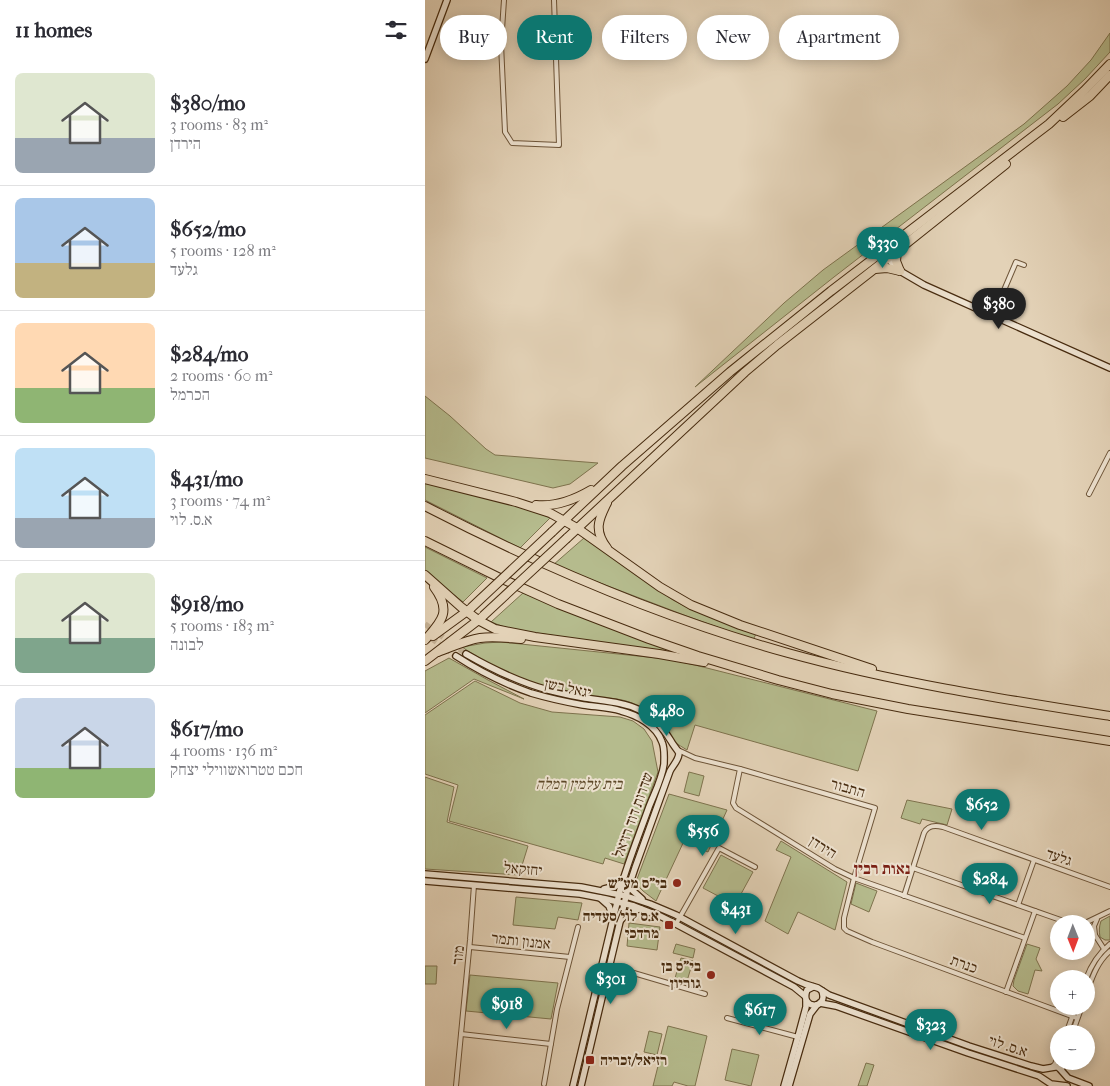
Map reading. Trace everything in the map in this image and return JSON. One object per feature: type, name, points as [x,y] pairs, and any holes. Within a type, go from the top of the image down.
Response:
[{"type":"highway","points":[[425,641],[469,609],[622,466],[730,372],[824,297],[885,256],[1049,124],[1110,64]]},
{"type":"highway","points":[[425,661],[481,618],[745,372],[873,269],[885,256],[897,251],[1091,96],[1110,75]]},
{"type":"highway","points":[[897,251],[896,261],[900,271]]},
{"type":"highway","points":[[873,269],[887,268],[900,271]]},
{"type":"highway","points":[[516,502],[543,506],[561,504],[580,497],[593,489],[622,466]]},
{"type":"highway","points":[[425,479],[516,502],[542,510],[564,520],[681,601],[715,616],[809,649],[927,685]]},
{"type":"highway","points":[[611,496],[600,518],[600,536],[609,550],[630,566]]},
{"type":"highway","points":[[425,506],[556,570],[690,622],[789,654],[927,685],[1110,716]]},
{"type":"highway","points":[[425,541],[500,578],[604,622],[698,656],[808,688]]},
{"type":"highway","points":[[425,576],[481,618],[489,627],[503,631],[681,658],[850,698],[1110,741]]},
{"type":"highway","points":[[425,576],[439,594],[444,612],[439,624],[425,641]]},
{"type":"highway","points":[[438,652],[471,640],[490,637],[577,643]]},
{"type":"main road","points":[[425,59],[447,0]]},
{"type":"main road","points":[[885,256],[900,271],[923,285],[1110,368]]},
{"type":"main road","name":"יגאל בשן","points":[[466,654],[504,674],[533,686],[564,694],[621,703],[639,710],[661,726],[677,749]]},
{"type":"main road","name":"יגאל בשן","points":[[456,656],[501,680],[531,692],[563,701],[619,710],[636,716],[656,731],[663,742],[664,754]]},
{"type":"main road","points":[[668,747],[677,749],[679,754],[677,760],[669,762],[664,754],[668,747]]},
{"type":"main road","name":"שדרות דוד רזיאל","points":[[573,1086],[617,901],[624,876],[661,775],[664,754]]},
{"type":"main road","name":"שדרות דוד רזיאל","points":[[581,1086],[626,896],[670,771],[677,760]]},
{"type":"main road","name":"יחזקאל","points":[[425,874],[569,886],[619,894]]},
{"type":"main road","points":[[598,890],[610,889],[616,886],[624,876]]},
{"type":"main road","name":"יחזקאל","points":[[425,881],[574,893],[617,901]]},
{"type":"main road","points":[[631,881],[632,890],[650,904]]},
{"type":"main road","name":"א.ס. לוי","points":[[619,894],[650,904],[680,917],[798,981],[818,988],[829,995],[969,1046],[1038,1068],[1050,1068]]},
{"type":"main road","points":[[598,897],[609,906],[613,917]]},
{"type":"main road","points":[[617,901],[643,909],[676,924],[794,987],[811,1005],[819,1004]]},
{"type":"main road","points":[[620,922],[625,914],[633,910],[643,909]]},
{"type":"main road","points":[[784,1086],[806,1007],[805,993],[809,988],[818,988],[823,992],[823,998],[810,1014],[789,1086]]},
{"type":"main road","name":"א.ס. לוי","points":[[819,1004],[836,1006],[967,1053],[1039,1076],[1052,1084],[1067,1086]]},
{"type":"main road","points":[[1050,1068],[1045,1076],[1052,1084],[1062,1081],[1063,1072]]},
{"type":"main road","points":[[1061,1070],[1072,1080],[1089,1086]]},
{"type":"street","points":[[503,15],[504,0]]},
{"type":"street","points":[[502,60],[505,132],[512,142],[559,145],[554,0]]},
{"type":"street","points":[[993,316],[1016,262],[1024,265]]},
{"type":"street","points":[[1089,494],[1110,453]]},
{"type":"street","name":"התבור","points":[[677,749],[695,758]]},
{"type":"street","name":"התבור","points":[[677,760],[689,757],[695,758],[875,808],[843,918],[845,928]]},
{"type":"street","name":"הירדן","points":[[740,769],[733,803],[736,808],[835,869],[854,878],[1025,938]]},
{"type":"street","name":"גלעד","points":[[904,896],[924,833],[926,829],[932,826],[939,826],[1110,887]]},
{"type":"street","points":[[676,924],[719,848],[755,867]]},
{"type":"street","points":[[1019,905],[1034,860]]},
{"type":"street","points":[[913,868],[1050,916]]},
{"type":"street","name":"מור","points":[[456,1086],[470,947],[474,885]]},
{"type":"street","points":[[1006,992],[1035,911]]},
{"type":"street","points":[[1095,919],[1110,911]]},
{"type":"street","points":[[1095,924],[1099,917]]},
{"type":"street","points":[[544,1084],[557,1009],[578,927]]},
{"type":"street","name":"כנרת","points":[[845,928],[847,931],[865,940],[1077,1018]]},
{"type":"street","points":[[1095,935],[1104,949]]},
{"type":"street","points":[[1089,970],[1104,949],[1110,944]]},
{"type":"street","name":"אמנון ותמר","points":[[470,947],[570,957]]},
{"type":"street","points":[[1095,972],[1103,958],[1110,951]]},
{"type":"street","points":[[610,966],[705,994]]},
{"type":"street","points":[[1075,1025],[1078,1015]]},
{"type":"street","points":[[1069,1025],[1072,1016]]},
{"type":"street","points":[[727,1018],[798,1037]]},
{"type":"street","points":[[461,1034],[551,1044]]},
{"type":"green space","points":[[1110,33],[1110,52],[1058,104],[695,387],[784,303],[823,270],[1024,124],[1067,86],[1091,60]]},
{"type":"green space","points":[[425,396],[495,455],[598,463],[570,484],[553,488],[425,458]]},
{"type":"green space","points":[[425,482],[520,507],[550,518],[520,548],[425,500]]},
{"type":"green space","points":[[584,538],[673,600],[688,608],[756,634],[753,640],[553,565]]},
{"type":"green space","points":[[425,547],[487,578],[463,602],[425,572]]},
{"type":"green space","points":[[523,593],[663,647],[665,652],[510,629],[491,622]]},
{"type":"green space","points":[[501,642],[667,659],[877,711],[858,771],[695,725],[687,750],[674,742],[644,711],[632,703],[619,699],[579,695],[548,688],[503,671],[462,647]]},
{"type":"green space","points":[[449,658],[524,699],[474,679],[425,713],[425,671]]},
{"type":"green space","name":"בית עלמין רמלה","points":[[475,681],[520,703],[552,712],[620,717],[633,721],[644,729],[652,741],[658,772],[624,864],[605,858],[603,864],[449,821],[458,785],[425,774],[425,715]]},
{"type":"green space","points":[[689,772],[704,776],[699,796],[684,792]]},
{"type":"green space","points":[[425,777],[454,787],[447,822],[528,846],[519,875],[425,869]]},
{"type":"green space","points":[[669,794],[727,810],[708,852],[684,841],[656,901],[637,885],[637,879]]},
{"type":"green space","points":[[907,800],[952,809],[947,825],[922,819],[920,824],[901,818]]},
{"type":"green space","points":[[781,841],[847,882],[835,930],[798,912],[788,934],[765,921],[791,857],[776,850]]},
{"type":"green space","points":[[721,855],[753,872],[735,905],[703,888]]},
{"type":"green space","points":[[856,883],[877,891],[869,912],[851,904]]},
{"type":"green space","points":[[516,897],[582,903],[578,920],[558,917],[555,929],[513,925]]},
{"type":"green space","points":[[1110,916],[1110,940],[1105,940],[1100,937],[1100,925],[1101,921]]},
{"type":"green space","points":[[629,923],[660,927],[657,950],[627,946]]},
{"type":"green space","points":[[676,944],[695,949],[693,958],[673,953]]},
{"type":"green space","points":[[1027,944],[1040,948],[1036,959],[1042,971],[1035,970],[1028,994],[1018,991],[1013,986]]},
{"type":"green space","points":[[681,958],[693,961],[687,981],[675,978]]},
{"type":"green space","points":[[425,966],[437,966],[436,984],[425,984]]},
{"type":"green space","points":[[470,975],[558,983],[551,1019],[466,1011]]},
{"type":"green space","points":[[668,1026],[707,1036],[695,1086],[674,1082],[672,1086],[653,1086]]},
{"type":"green space","points":[[649,1031],[662,1034],[657,1055],[644,1052]]},
{"type":"green space","points":[[732,1049],[759,1055],[751,1086],[725,1080]]},
{"type":"green space","points":[[866,1063],[874,1065],[867,1086],[858,1086]]},
{"type":"tunnel","points":[[425,624],[466,654]]},
{"type":"tunnel","points":[[425,634],[456,656]]},
{"type":"place","name":"בי\"ס מע\"ש","points":[[677,883]]},
{"type":"place","name":"א.ס לוי/סעדיה מרדכי","points":[[669,925]]},
{"type":"place","name":"בי\"ס בן גוריון","points":[[711,975]]},
{"type":"place","name":"רזיאל/זכריה","points":[[590,1060]]},
{"type":"district","name":"נאות רבין","points":[[882,868]]}]
